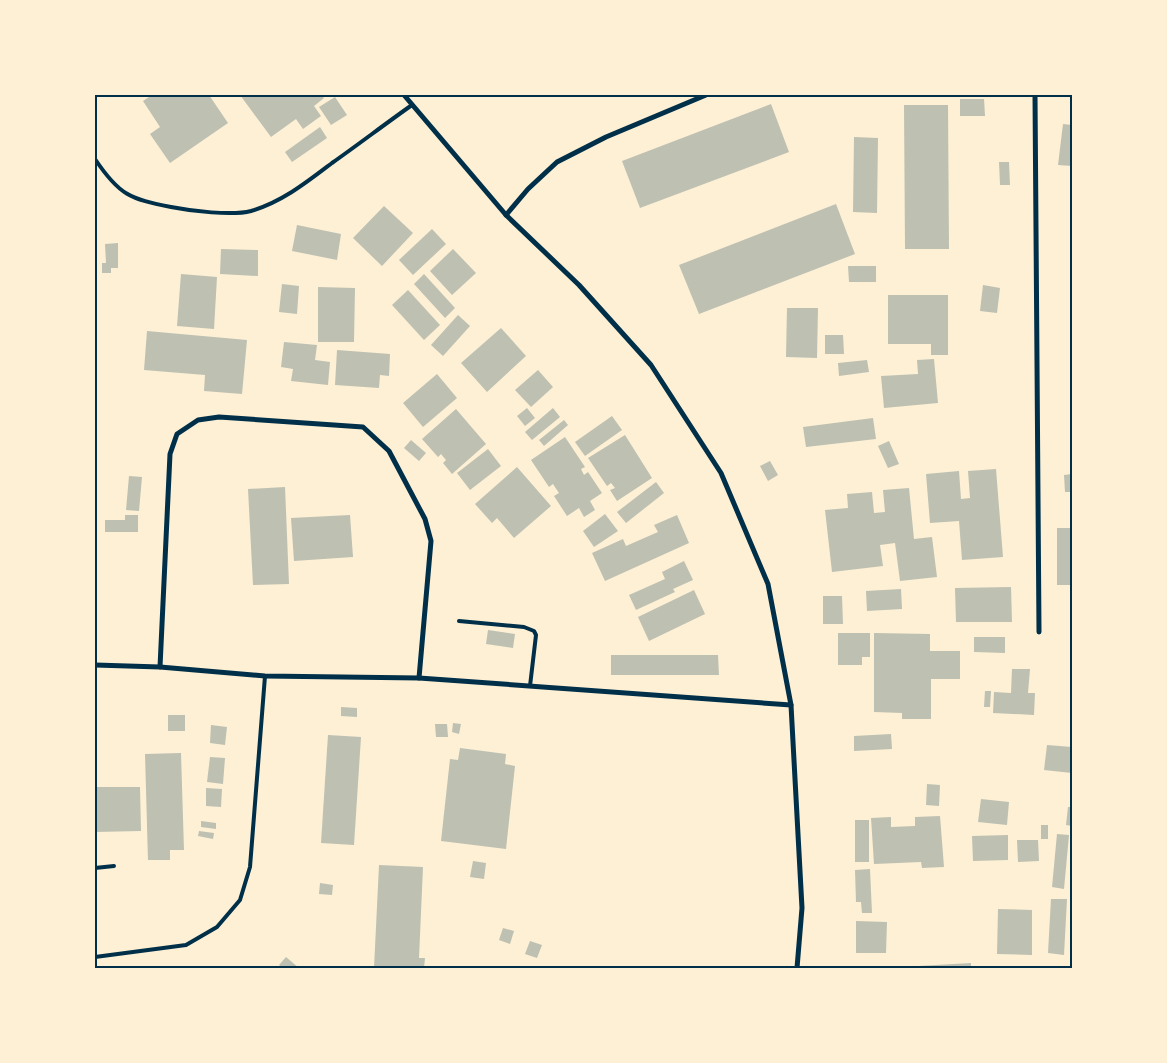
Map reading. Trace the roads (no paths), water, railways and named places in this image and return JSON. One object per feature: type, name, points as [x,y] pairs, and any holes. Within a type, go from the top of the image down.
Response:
[{"type":"street","points":[[404,95],[506,215],[579,285],[651,365],[722,473],[768,584],[791,705],[802,908],[796,968]]},
{"type":"street","points":[[506,215],[528,189],[557,162],[606,137],[706,95]]},
{"type":"street","points":[[1034,95],[1039,632]]},
{"type":"street","points":[[160,667],[170,454],[177,434],[198,420],[219,417],[362,427],[388,451],[425,520],[431,541],[419,678]]},
{"type":"street","points":[[95,664],[160,667],[265,676],[419,678],[791,705]]},
{"type":"lane","points":[[95,159],[110,181],[123,192],[139,201],[192,212],[248,211],[268,205],[293,192],[412,105]]},
{"type":"lane","points":[[459,621],[524,627],[534,631],[536,635],[530,686]]},
{"type":"lane","points":[[95,957],[186,946],[217,927],[240,900],[250,867],[265,676]]},
{"type":"lane","points":[[95,868],[114,866]]}]
